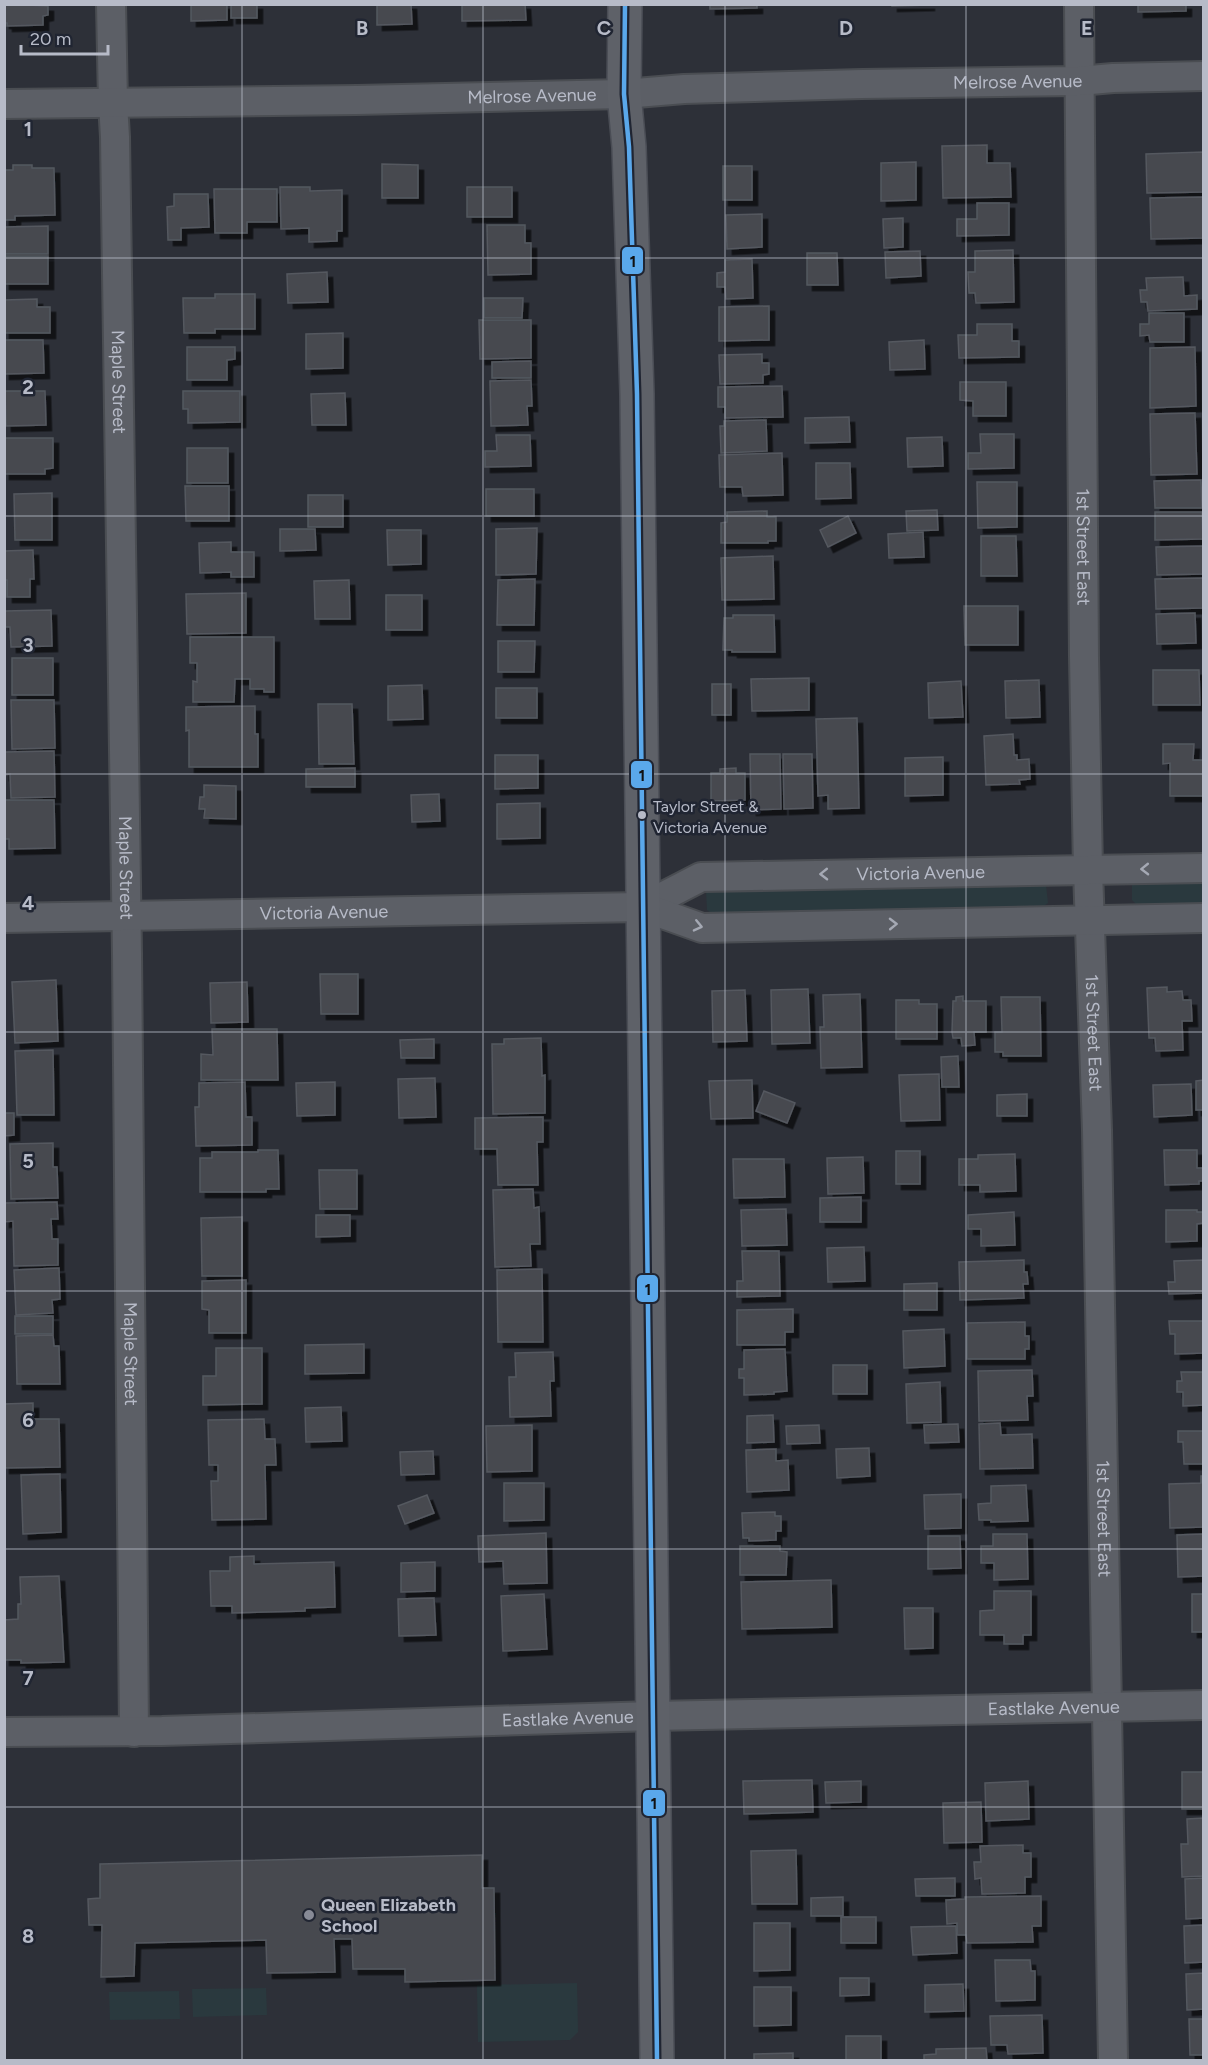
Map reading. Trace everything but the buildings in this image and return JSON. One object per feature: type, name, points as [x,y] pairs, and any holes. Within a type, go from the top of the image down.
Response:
[{"type":"main road","points":[[625,4],[624,94],[629,147],[637,406],[657,2061]]},
{"type":"street","name":"Maple Street","points":[[111,4],[127,915],[134,1732]]},
{"type":"street","name":"1st Street East","points":[[1079,4],[1082,139],[1084,657],[1088,870],[1097,1130],[1113,2061]]},
{"type":"street","name":"Melrose Avenue","points":[[4,104],[624,94],[684,89],[1079,81],[1203,76]]},
{"type":"street","name":"Victoria Avenue","points":[[643,907],[701,877],[1203,868]]},
{"type":"street","name":"Victoria Avenue","points":[[4,918],[643,907],[702,928],[1203,918]]},
{"type":"street","name":"Eastlake Avenue","points":[[4,1732],[134,1732],[653,1716],[1203,1706]]},
{"type":"shaded area","points":[[1203,880],[1203,903],[1136,904],[1132,900],[1132,884],[1136,881]]},
{"type":"shaded area","points":[[1042,882],[1046,885],[1048,903],[1044,906],[711,913],[707,910],[706,891]]},
{"type":"shaded area","points":[[577,1983],[578,2032],[570,2040],[478,2042],[477,1985]]},
{"type":"shaded area","points":[[266,1988],[267,2015],[193,2017],[192,1989]]},
{"type":"shaded area","points":[[179,1991],[180,2019],[110,2020],[109,1992]]},
{"type":"transit line","name":"1","points":[[625,4],[624,94],[629,147],[637,394],[657,2060]]},
{"type":"place","name":"Taylor Street & Victoria Avenue","points":[[642,815]]},
{"type":"place","name":"Queen Elizabeth School","points":[[309,1915]]}]
